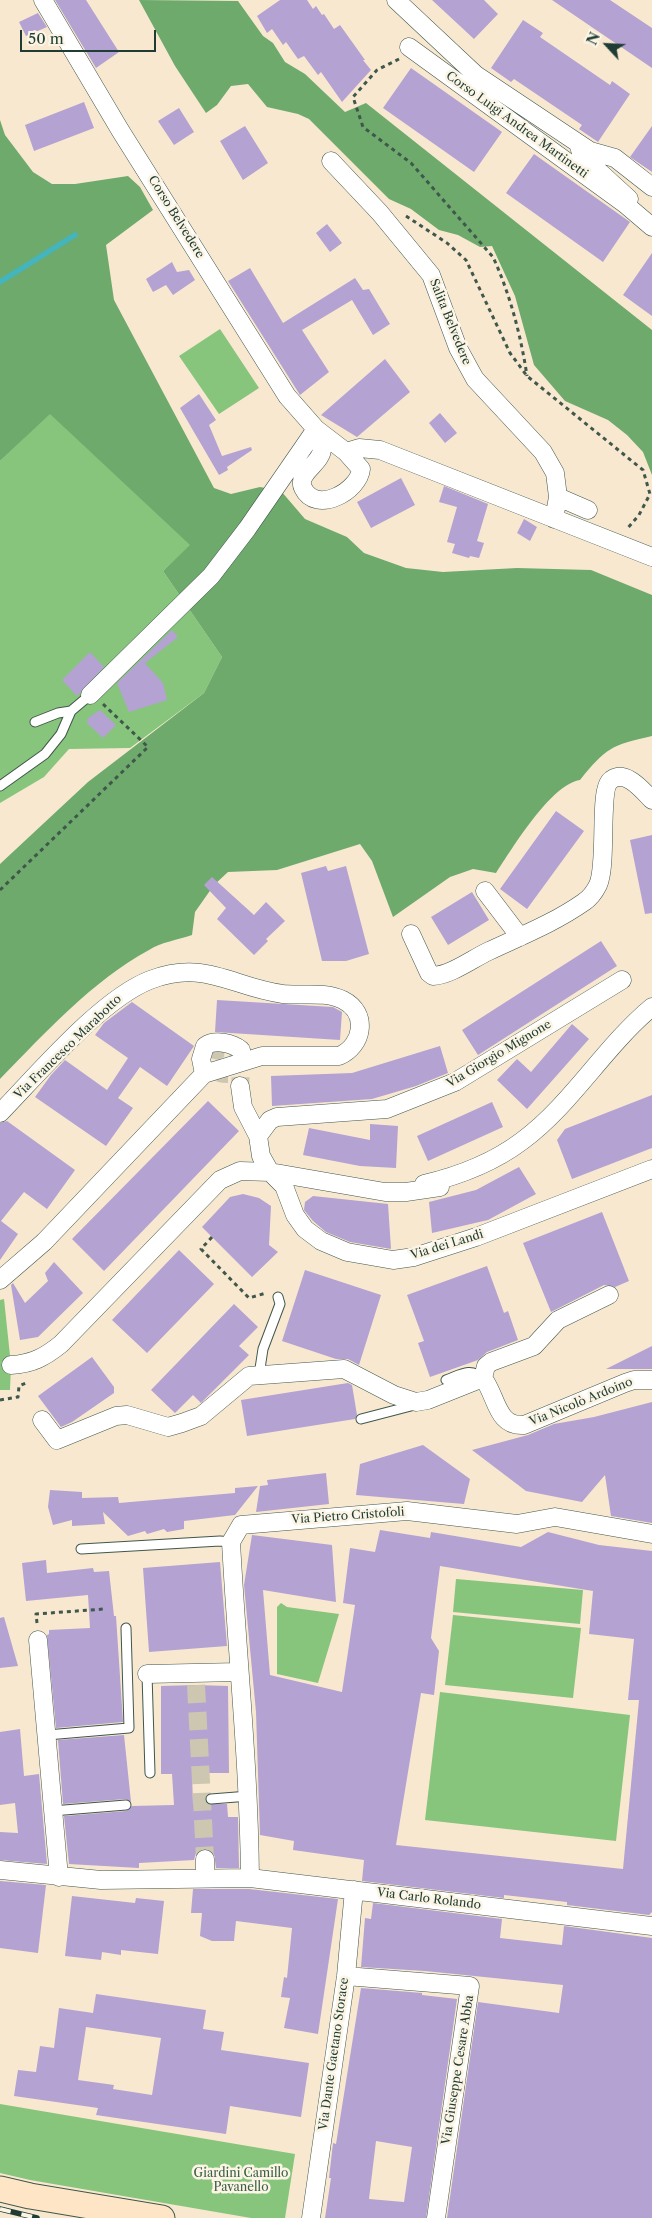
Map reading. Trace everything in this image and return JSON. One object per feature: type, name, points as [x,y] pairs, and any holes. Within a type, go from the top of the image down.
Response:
[{"type":"main road","points":[[0,2189],[30,2196],[162,2218]]},
{"type":"street","name":"Corso Belvedere","points":[[43,0],[120,130],[287,396],[316,429],[353,450]]},
{"type":"street","name":"Corso Luigi Andrea Martinetti","points":[[396,0],[476,75],[590,151],[615,158],[652,187]]},
{"type":"street","name":"Corso Luigi Andrea Martinetti","points":[[409,47],[625,204],[652,227]]},
{"type":"street","name":"Corso Luigi Andrea Martinetti","points":[[578,143],[582,156],[629,199],[625,204]]},
{"type":"street","name":"Salita Belvedere","points":[[331,161],[380,214],[431,275],[458,348],[475,379],[543,452],[555,473],[558,497],[554,519]]},
{"type":"street","points":[[316,429],[322,448],[321,455],[302,481],[302,487],[309,496],[320,501],[330,499],[354,485],[360,469],[353,450],[380,450],[554,519],[636,549],[652,557]]},
{"type":"street","points":[[91,694],[205,583],[247,529],[316,429]]},
{"type":"street","points":[[558,497],[588,510]]},
{"type":"street","points":[[411,934],[429,974],[438,976],[542,927],[585,902],[598,886],[602,874],[604,798],[606,787],[610,780],[617,778],[632,781],[652,800]]},
{"type":"street","points":[[485,891],[520,937]]},
{"type":"street","name":"Via Francesco Marabotto","points":[[0,1113],[118,996],[150,980],[163,976],[192,972],[212,973],[257,989],[285,994],[333,997],[343,1000],[357,1013],[360,1030],[358,1039],[354,1047],[339,1056],[262,1056],[204,1074],[44,1242],[0,1280]]},
{"type":"street","name":"Via Giorgio Mignone","points":[[258,1136],[270,1120],[277,1117],[387,1109],[456,1082],[622,980]]},
{"type":"street","points":[[354,1186],[400,1188],[426,1183],[469,1170],[502,1154],[522,1141],[548,1118],[629,1028],[652,1007]]},
{"type":"street","points":[[204,1074],[202,1052],[209,1044],[230,1044],[242,1050]]},
{"type":"street","name":"Via dei Landi","points":[[240,1086],[243,1106],[258,1136],[260,1156],[270,1172],[284,1186],[295,1215],[305,1229],[320,1241],[347,1252],[394,1260],[414,1257],[476,1237],[652,1169]]},
{"type":"street","points":[[11,1365],[24,1365],[42,1359],[61,1344],[220,1180],[240,1170],[270,1172],[385,1192],[406,1192],[440,1187]]},
{"type":"street","points":[[42,1420],[56,1440],[116,1416],[127,1414],[168,1427],[201,1416],[250,1376],[344,1369],[394,1395],[416,1402],[428,1400],[487,1383],[486,1366],[491,1362],[534,1346],[558,1320],[609,1295]]},
{"type":"street","name":"Via Nicolò Ardoino","points":[[487,1383],[500,1413],[506,1421],[512,1424],[524,1425],[625,1383],[634,1380],[652,1380]]},
{"type":"street","name":"Via Pietro Cristofoli","points":[[231,1542],[241,1524],[250,1522],[408,1511],[517,1524],[555,1517],[652,1534]]},
{"type":"street","points":[[231,1542],[238,1672],[249,1796],[250,1878]]},
{"type":"street","points":[[38,1640],[59,1877]]},
{"type":"street","points":[[147,1674],[196,1679],[238,1672]]},
{"type":"street","points":[[205,1859],[205,1878]]},
{"type":"street","name":"Via Carlo Rolando","points":[[0,1870],[59,1877],[134,1881],[250,1878],[652,1926]]},
{"type":"street","name":"Via Dante Gaetano Storace","points":[[311,2218],[346,1976],[354,1890]]},
{"type":"street","name":"Via Giuseppe Cesare Abba","points":[[346,1976],[470,1986],[436,2218]]},
{"type":"lane","points":[[0,786],[45,754],[61,734],[71,711],[91,694]]},
{"type":"lane","points":[[35,722],[58,713],[71,711]]},
{"type":"lane","points":[[260,1375],[263,1349],[280,1304],[278,1297]]},
{"type":"lane","points":[[446,1380],[470,1371],[476,1372],[487,1383]]},
{"type":"lane","points":[[361,1418],[411,1406],[416,1402]]},
{"type":"lane","points":[[81,1549],[220,1541],[231,1542]]},
{"type":"lane","points":[[47,1735],[129,1728],[126,1628]]},
{"type":"lane","points":[[147,1674],[150,1773]]},
{"type":"lane","points":[[211,1799],[249,1796]]},
{"type":"lane","points":[[52,1811],[126,1805]]},
{"type":"path","points":[[397,61],[378,70],[353,98],[363,127],[411,164],[493,257],[501,275],[523,350],[527,376]]},
{"type":"path","points":[[380,214],[390,210],[404,214],[447,243],[466,260],[510,353],[527,376],[642,470],[650,494],[639,514],[626,530]]},
{"type":"path","points":[[0,890],[148,747],[91,694]]},
{"type":"path","points":[[212,1237],[201,1249],[248,1298],[268,1292],[278,1297]]},
{"type":"path","points":[[0,1400],[18,1397],[19,1386],[26,1383]]},
{"type":"path","points":[[36,1614],[104,1609]]},
{"type":"green space","points":[[139,0],[238,1],[263,36],[273,43],[285,62],[305,74],[345,112],[366,103],[652,330],[652,475],[643,452],[627,435],[608,420],[565,401],[534,365],[515,296],[492,246],[480,247],[458,235],[439,230],[411,209],[389,199],[309,119],[298,114],[267,107],[248,84],[231,86],[217,105],[206,113],[175,66]]},
{"type":"green space","points":[[0,120],[5,135],[33,172],[52,184],[75,184],[128,176],[140,187],[153,210],[106,245],[114,300],[214,488],[231,494],[260,487],[281,491],[305,519],[347,537],[364,553],[406,568],[443,572],[517,568],[591,570],[652,595],[652,736],[627,742],[610,749],[596,761],[580,780],[569,784],[557,793],[533,819],[496,873],[473,869],[450,877],[393,917],[372,861],[360,844],[277,870],[228,872],[214,885],[195,912],[192,935],[154,947],[108,977],[70,1009],[0,1079],[0,864],[88,782],[204,693],[222,657],[163,571],[190,545],[50,414],[0,461]]},
{"type":"green space","points":[[220,329],[259,388],[219,414],[179,356]]},
{"type":"green space","points":[[50,413],[191,545],[163,571],[222,657],[204,693],[130,748],[69,749],[44,777],[0,803],[0,461]]},
{"type":"green space","points":[[4,1299],[11,1365],[10,1390],[0,1390],[0,1300]]},
{"type":"green space","points":[[456,1579],[583,1590],[580,1624],[453,1612]]},
{"type":"green space","points":[[281,1603],[287,1607],[339,1614],[318,1683],[277,1674],[277,1607]]},
{"type":"green space","points":[[453,1615],[581,1628],[573,1698],[445,1685]]},
{"type":"green space","points":[[440,1692],[630,1715],[616,1841],[425,1820]]},
{"type":"green space","name":"Giardini Camillo Pavanello","points":[[0,2104],[295,2154],[285,2218],[251,2218],[30,2180],[0,2173]]},
{"type":"building","points":[[55,0],[86,0],[119,52],[96,68]]},
{"type":"building","points":[[280,0],[307,0],[313,9],[316,6],[334,29],[340,25],[365,60],[363,60],[371,70],[342,102],[321,72],[318,75],[304,56],[298,59],[286,42],[283,45],[272,29],[267,33],[257,16]]},
{"type":"building","points":[[432,0],[484,0],[498,14],[474,39]]},
{"type":"building","points":[[552,0],[610,0],[652,28],[652,68]]},
{"type":"building","points":[[38,13],[47,27],[26,36],[19,22]]},
{"type":"building","points":[[523,20],[543,33],[540,37],[610,85],[612,81],[630,94],[598,142],[579,129],[582,125],[514,79],[511,82],[491,68]]},
{"type":"building","points":[[411,68],[502,132],[474,172],[383,108]]},
{"type":"building","points":[[84,102],[94,128],[34,151],[25,125]]},
{"type":"building","points":[[179,108],[194,132],[174,145],[158,121]]},
{"type":"building","points":[[245,126],[268,163],[243,180],[220,141]]},
{"type":"building","points":[[652,126],[652,172],[630,157]]},
{"type":"building","points":[[534,154],[630,222],[603,262],[506,193]]},
{"type":"building","points":[[327,224],[342,243],[330,252],[316,233]]},
{"type":"building","points":[[652,253],[652,316],[623,295]]},
{"type":"building","points":[[172,262],[177,272],[189,270],[195,280],[173,295],[166,285],[153,292],[146,279]]},
{"type":"building","points":[[250,268],[283,323],[355,278],[363,290],[369,289],[390,324],[373,335],[352,300],[302,330],[329,372],[300,395],[228,281]]},
{"type":"building","points":[[385,359],[410,392],[357,437],[321,415]]},
{"type":"building","points":[[199,394],[216,420],[209,425],[222,456],[251,447],[252,450],[227,467],[228,470],[219,475],[180,408]]},
{"type":"building","points":[[440,413],[457,433],[445,443],[429,423]]},
{"type":"building","points":[[401,478],[415,505],[371,528],[357,502]]},
{"type":"building","points":[[444,486],[488,504],[477,541],[484,543],[479,558],[470,556],[469,558],[452,553],[455,544],[447,542],[457,507],[439,502]]},
{"type":"building","points":[[524,519],[537,527],[530,541],[517,533]]},
{"type":"building","points":[[172,630],[178,637],[145,663],[163,683],[167,700],[129,712],[117,683]]},
{"type":"building","points":[[90,652],[104,667],[77,696],[62,680]]},
{"type":"building","points":[[100,710],[116,725],[103,738],[87,723],[88,718]]},
{"type":"building","points":[[556,811],[584,831],[527,909],[500,889]]},
{"type":"building","points":[[652,835],[652,913],[645,914],[630,840]]},
{"type":"building","points":[[326,866],[328,871],[346,866],[369,954],[346,961],[322,961],[301,873]]},
{"type":"building","points":[[212,877],[254,915],[266,902],[285,921],[266,939],[268,941],[254,955],[217,919],[226,908],[204,885]]},
{"type":"building","points":[[472,892],[489,920],[448,945],[431,917]]},
{"type":"building","points":[[601,941],[617,966],[478,1055],[462,1030]]},
{"type":"building","points":[[217,1000],[333,1007],[342,1012],[340,1040],[215,1032]]},
{"type":"building","points":[[132,1002],[194,1046],[167,1086],[140,1067],[118,1098],[133,1108],[106,1146],[35,1097],[65,1060],[107,1090],[128,1058],[95,1035],[104,1023]]},
{"type":"building","points":[[572,1024],[589,1039],[527,1109],[497,1080],[517,1059],[531,1072]]},
{"type":"building","points":[[440,1046],[448,1073],[416,1086],[372,1099],[272,1106],[271,1076],[352,1073]]},
{"type":"building","points":[[652,1095],[652,1148],[572,1179],[557,1140],[565,1129]]},
{"type":"building","points":[[208,1101],[239,1131],[104,1271],[72,1239]]},
{"type":"building","points":[[492,1102],[503,1127],[428,1161],[417,1136]]},
{"type":"building","points":[[7,1121],[75,1170],[47,1209],[24,1192],[1,1221],[18,1234],[0,1260],[0,1123]]},
{"type":"building","points":[[370,1124],[398,1126],[396,1168],[360,1166],[303,1155],[309,1128],[370,1140]]},
{"type":"building","points":[[519,1167],[536,1194],[488,1220],[432,1233],[429,1202],[476,1190]]},
{"type":"building","points":[[243,1194],[259,1198],[271,1206],[269,1245],[278,1252],[252,1277],[202,1227],[230,1197]]},
{"type":"building","points":[[313,1196],[388,1204],[391,1249],[350,1242],[326,1232],[304,1210],[305,1202]]},
{"type":"building","points":[[602,1212],[629,1281],[615,1287],[604,1285],[551,1312],[523,1243]]},
{"type":"building","points":[[179,1250],[214,1284],[147,1353],[112,1320]]},
{"type":"building","points":[[54,1262],[83,1293],[38,1337],[20,1340],[11,1285],[13,1283],[25,1303],[48,1281],[45,1273]]},
{"type":"building","points":[[487,1266],[504,1313],[508,1311],[518,1340],[487,1352],[478,1360],[430,1377],[418,1343],[424,1341],[407,1295]]},
{"type":"building","points":[[305,1270],[381,1295],[359,1365],[348,1359],[336,1359],[282,1341]]},
{"type":"building","points":[[234,1304],[258,1327],[239,1346],[249,1355],[201,1403],[193,1395],[175,1413],[151,1390]]},
{"type":"building","points":[[652,1346],[652,1369],[606,1369]]},
{"type":"building","points":[[92,1357],[114,1387],[114,1393],[72,1422],[61,1427],[38,1396]]},
{"type":"building","points":[[348,1383],[352,1385],[357,1415],[355,1419],[247,1436],[241,1400]]},
{"type":"building","points":[[652,1402],[652,1523],[611,1516],[605,1475],[582,1502],[526,1491],[472,1450],[528,1435],[554,1424],[594,1417]]},
{"type":"building","points":[[423,1445],[470,1479],[464,1504],[356,1495],[360,1464]]},
{"type":"building","points":[[326,1473],[329,1504],[256,1512],[260,1486],[268,1485],[267,1480]]},
{"type":"building","points":[[258,1486],[235,1515],[184,1521],[184,1529],[167,1532],[164,1529],[147,1534],[145,1531],[128,1536],[103,1512],[105,1524],[72,1526],[72,1520],[53,1525],[48,1507],[50,1490],[82,1492],[82,1498],[118,1497],[119,1503],[235,1493],[235,1488]]},
{"type":"building","points":[[380,1530],[430,1538],[431,1532],[521,1547],[548,1532],[599,1545],[652,1551],[652,1912],[649,1915],[567,1905],[567,1902],[504,1895],[504,1898],[362,1881],[364,1860],[293,1850],[294,1841],[260,1835],[256,1712],[244,1585],[252,1535],[332,1545],[336,1602],[263,1590],[270,1675],[342,1692],[355,1605],[343,1603],[350,1548],[375,1552]],"holes":[[[440,1566],[593,1591],[589,1634],[634,1639],[628,1700],[639,1700],[623,1869],[396,1845],[421,1693],[434,1695],[439,1651],[431,1638]]]},
{"type":"building","points":[[46,1560],[47,1573],[93,1568],[94,1572],[109,1571],[114,1616],[116,1616],[123,1722],[56,1728],[47,1635],[49,1630],[90,1628],[88,1595],[26,1601],[22,1563]]},
{"type":"building","points":[[220,1562],[227,1646],[149,1652],[143,1568]]},
{"type":"building","points":[[4,1617],[18,1666],[0,1668],[0,1618]]},
{"type":"building","points":[[161,1686],[228,1686],[229,1773],[192,1773],[193,1804],[227,1804],[228,1817],[238,1817],[239,1868],[216,1868],[214,1854],[205,1848],[196,1853],[194,1860],[139,1863],[139,1868],[69,1864],[64,1816],[126,1811],[132,1806],[174,1805],[172,1774],[161,1774]]},
{"type":"building","points":[[20,1729],[24,1776],[39,1774],[47,1864],[0,1860],[0,1832],[18,1833],[15,1803],[0,1805],[0,1732]]},
{"type":"building","points":[[124,1735],[131,1802],[126,1799],[63,1804],[58,1740]]},
{"type":"building","points":[[0,1881],[46,1885],[38,1953],[0,1948]]},
{"type":"building","points":[[193,1889],[249,1889],[338,1899],[318,2034],[284,2028],[290,1998],[281,1997],[284,1977],[287,1978],[292,1928],[236,1921],[234,1941],[212,1941],[200,1936],[202,1913],[191,1913]]},
{"type":"building","points":[[72,1896],[135,1903],[136,1898],[164,1901],[158,1954],[121,1950],[121,1955],[102,1952],[101,1960],[65,1956]]},
{"type":"building","points":[[373,1903],[502,1919],[500,1938],[562,1945],[564,1926],[652,1938],[652,2218],[447,2218],[478,2002],[559,2013],[563,1985],[425,1971],[361,1967],[365,1918],[371,1919]]},
{"type":"building","points":[[361,1988],[422,1993],[422,1995],[457,1999],[426,2218],[325,2218],[331,2178],[329,2178],[333,2143],[336,2144]],"holes":[[[376,2141],[412,2147],[404,2202],[369,2199]]]},
{"type":"building","points":[[96,1994],[206,2010],[203,2029],[224,2032],[221,2050],[309,2063],[301,2117],[230,2106],[226,2134],[96,2115],[98,2108],[14,2096],[18,2070],[36,2072],[40,2046],[54,2048],[59,2008],[93,2013]],"holes":[[[86,2027],[161,2038],[152,2095],[113,2089],[114,2085],[78,2080]]]},
{"type":"waterway","points":[[0,282],[75,235]]},
{"type":"tunnel","points":[[228,1074],[219,1073],[214,1069],[211,1062],[212,1055],[217,1051],[223,1049],[230,1050],[236,1056],[240,1068],[240,1086]]},
{"type":"tunnel","points":[[196,1685],[205,1859]]},
{"type":"railway","points":[[0,2209],[37,2218]]}]
